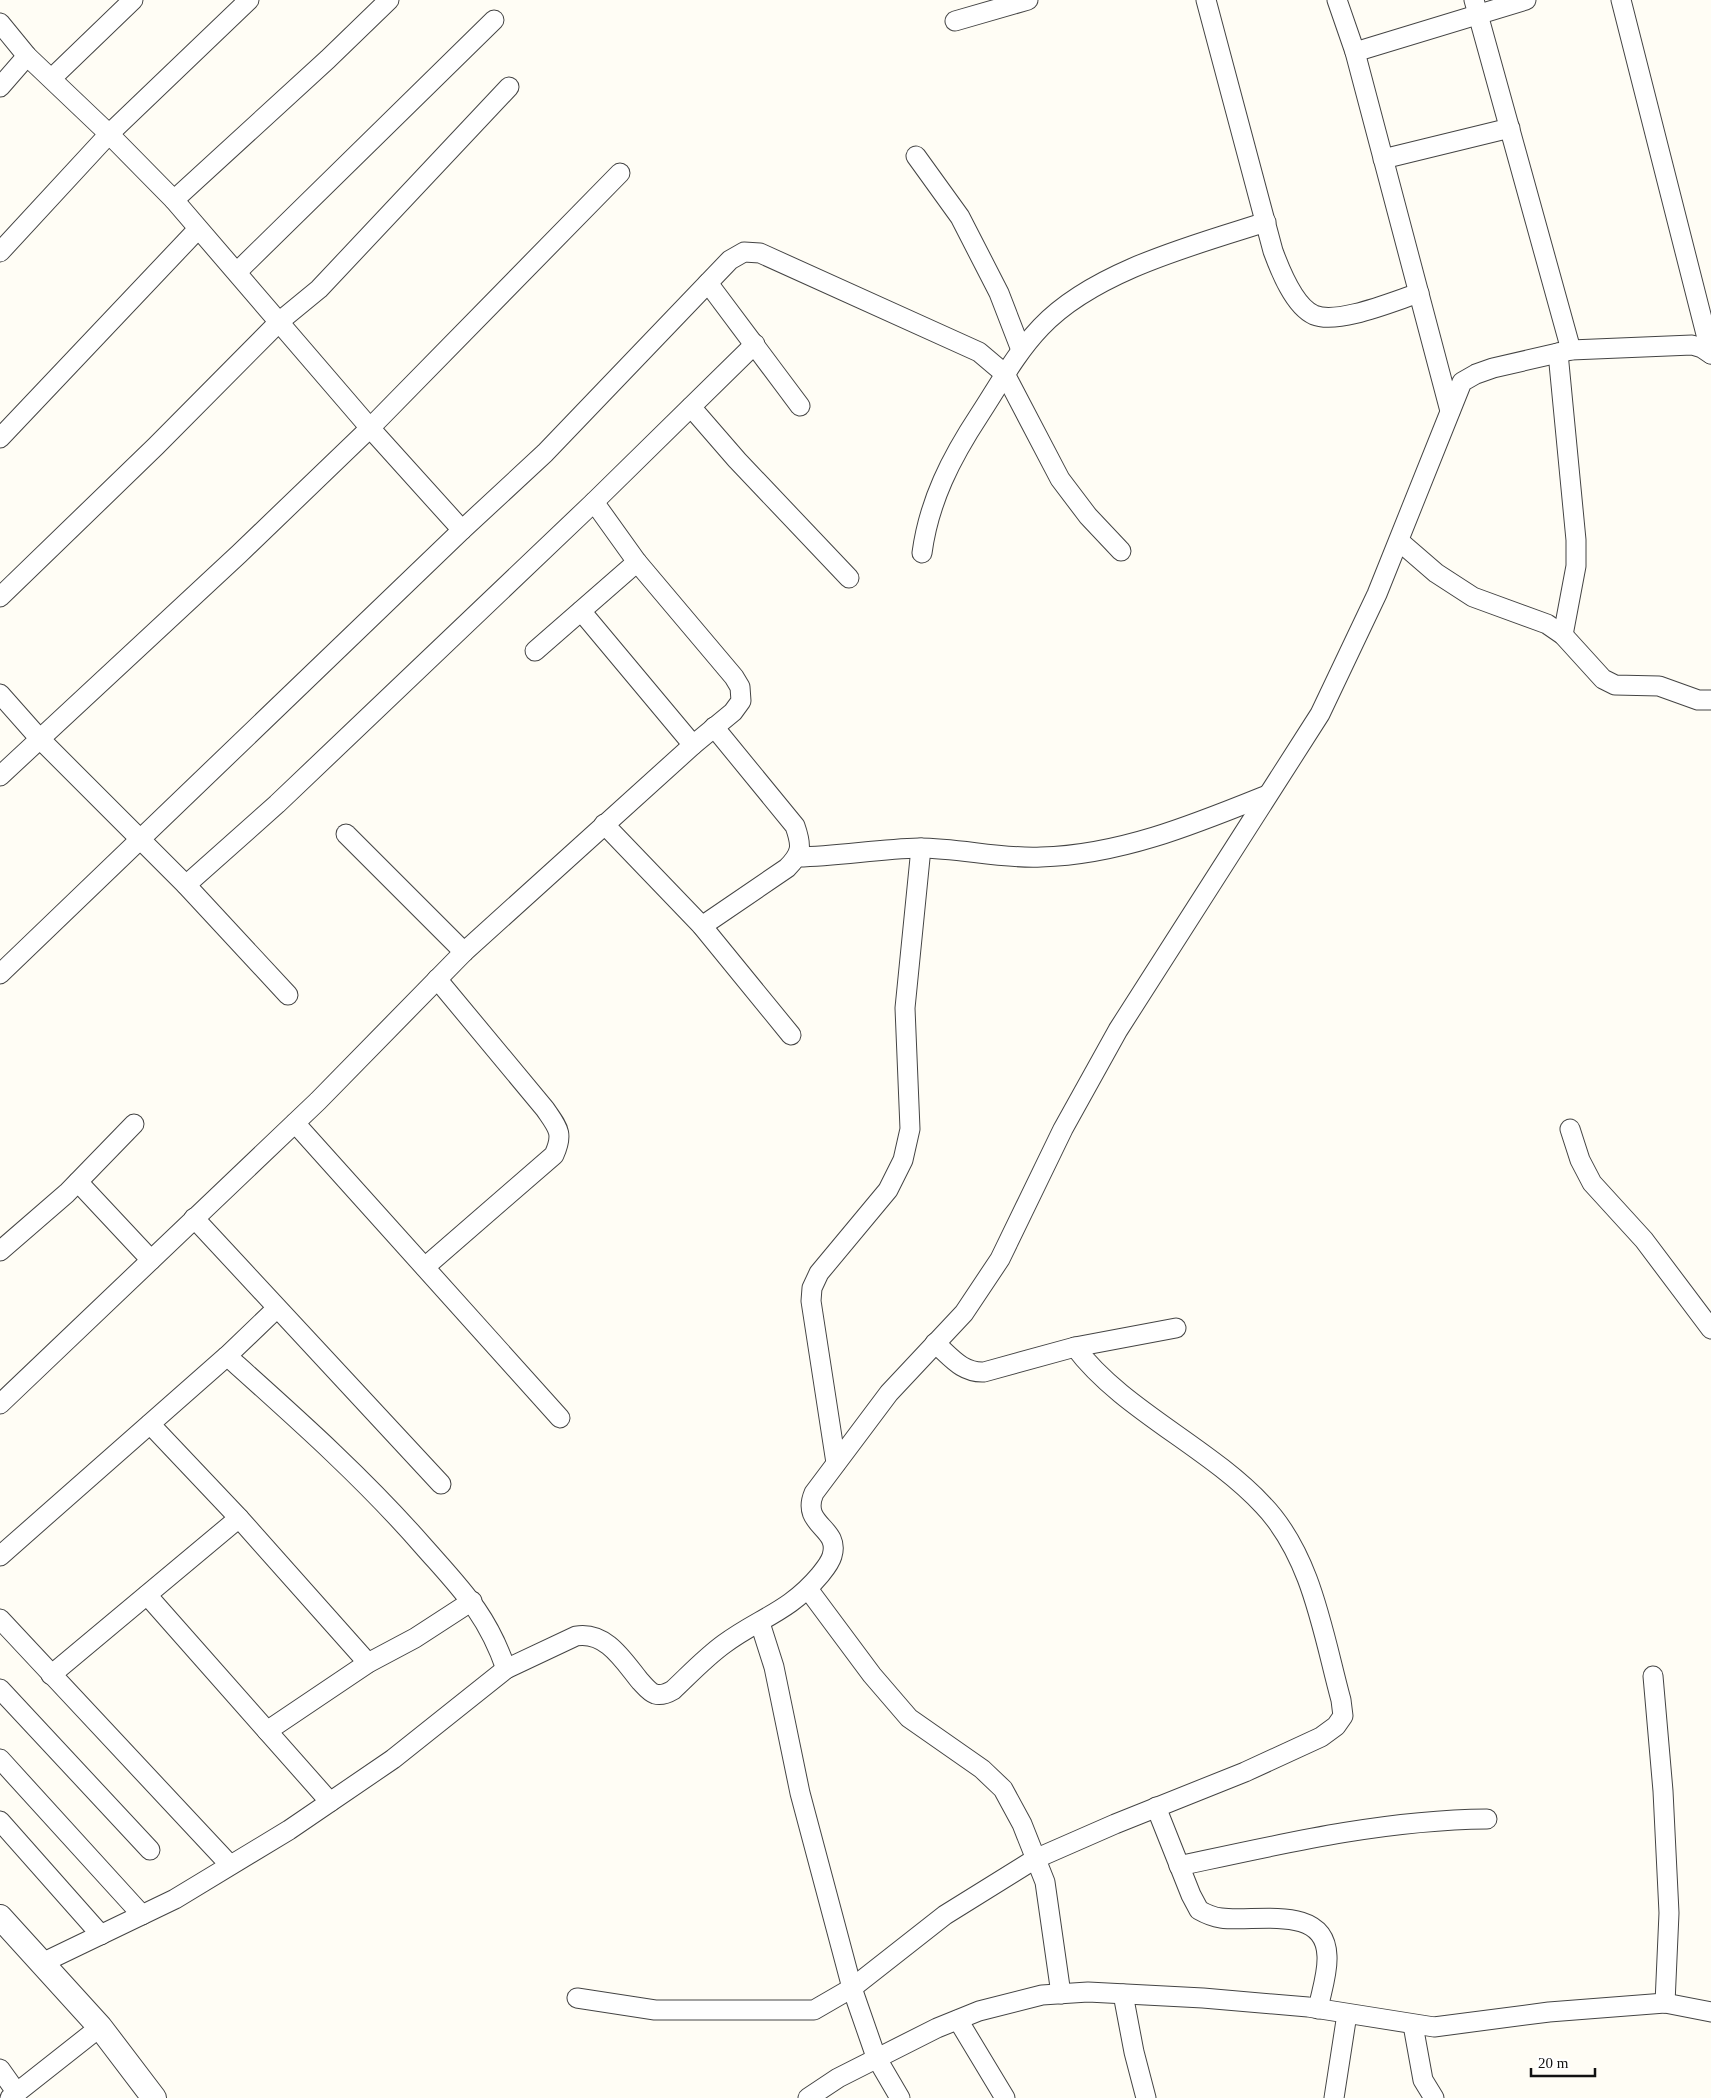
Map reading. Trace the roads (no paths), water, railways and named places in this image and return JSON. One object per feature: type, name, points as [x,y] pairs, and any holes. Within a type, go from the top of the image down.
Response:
[{"type":"street","points":[[52,78],[133,0]]},
{"type":"street","points":[[0,252],[109,134],[249,0]]},
{"type":"street","points":[[174,200],[328,59],[389,0]]},
{"type":"street","points":[[956,21],[1028,0]]},
{"type":"street","points":[[1206,0],[1282,275],[1299,301],[1313,314],[1327,318],[1350,314],[1419,293]]},
{"type":"street","points":[[1336,0],[1355,52],[1450,411]]},
{"type":"street","points":[[1355,52],[1476,7],[1526,0]]},
{"type":"street","points":[[1621,0],[1708,356]]},
{"type":"street","points":[[1476,7],[1510,128],[1564,352],[1576,540],[1576,566],[1564,635]]},
{"type":"street","points":[[237,272],[494,20]]},
{"type":"street","points":[[0,24],[27,56],[52,78],[174,200],[198,230],[280,321],[370,428],[462,530]]},
{"type":"street","points":[[0,87],[27,56]]},
{"type":"street","points":[[0,597],[156,446],[280,321],[319,289],[509,87]]},
{"type":"street","points":[[1383,158],[1510,128]]},
{"type":"street","points":[[916,156],[960,217],[1000,293],[1021,350]]},
{"type":"street","points":[[0,776],[239,554],[370,428],[620,173]]},
{"type":"street","points":[[922,553],[926,523],[948,467],[1021,350],[1042,326],[1078,296],[1110,279],[1189,247],[1266,222]]},
{"type":"street","points":[[0,438],[198,230]]},
{"type":"street","points":[[0,974],[141,841],[462,530],[545,453],[730,260],[744,252],[760,253],[806,276],[960,342],[979,352],[1005,374],[1060,479],[1088,516],[1121,551]]},
{"type":"street","points":[[708,283],[800,406]]},
{"type":"street","points":[[186,886],[277,804],[594,502],[755,344]]},
{"type":"street","points":[[42,1963],[175,1899],[330,1802],[393,1759],[506,1669],[576,1636],[587,1634],[601,1640],[614,1649],[645,1687],[655,1694],[664,1694],[674,1690],[725,1643],[786,1608],[808,1590],[832,1559],[834,1548],[832,1540],[811,1514],[809,1504],[814,1493],[889,1392],[964,1313],[1000,1259],[1062,1129],[1118,1030],[1320,714],[1399,541],[1462,382],[1476,374],[1564,352],[1692,344],[1708,356]]},
{"type":"street","points":[[690,407],[737,460],[849,578]]},
{"type":"street","points":[[0,1404],[295,1123],[464,952],[741,701],[740,687],[637,562],[594,502]]},
{"type":"street","points":[[1399,541],[1436,573],[1473,597],[1547,624],[1564,635],[1603,679],[1615,685],[1659,686],[1698,700],[1711,700]]},
{"type":"street","points":[[535,651],[637,562]]},
{"type":"street","points":[[582,611],[693,745]]},
{"type":"street","points":[[0,694],[39,738],[186,886],[288,995]]},
{"type":"street","points":[[702,926],[787,868],[798,857],[800,840],[795,826],[714,727]]},
{"type":"street","points":[[798,857],[921,848],[996,856],[1041,857],[1088,852],[1148,839],[1267,795]]},
{"type":"street","points":[[604,824],[702,926],[791,1035]]},
{"type":"street","points":[[346,834],[464,952]]},
{"type":"street","points":[[836,1463],[811,1301],[812,1288],[819,1273],[888,1190],[903,1160],[910,1129],[905,1008],[921,848]]},
{"type":"street","points":[[424,1267],[554,1155],[559,1143],[559,1129],[545,1110],[437,979]]},
{"type":"street","points":[[295,1123],[560,1418]]},
{"type":"street","points":[[0,1251],[78,1182],[134,1124]]},
{"type":"street","points":[[1570,1129],[1580,1160],[1592,1183],[1644,1240],[1711,1329]]},
{"type":"street","points":[[78,1182],[152,1260]]},
{"type":"street","points":[[194,1218],[276,1309],[441,1484]]},
{"type":"street","points":[[0,1556],[227,1356],[276,1309]]},
{"type":"street","points":[[935,1344],[964,1368],[972,1372],[984,1372],[1075,1347],[1176,1328]]},
{"type":"street","points":[[577,1998],[655,2010],[814,2010],[852,1988],[945,1915],[1036,1859],[1156,1807],[1245,1772],[1322,1737],[1336,1726],[1343,1716],[1341,1700],[1306,1574],[1290,1541],[1264,1505],[1214,1462],[1100,1374],[1086,1362],[1075,1347]]},
{"type":"street","points":[[227,1356],[310,1430],[390,1507],[472,1601],[487,1624],[506,1669]]},
{"type":"street","points":[[150,1424],[239,1518],[368,1663]]},
{"type":"street","points":[[51,1675],[239,1518]]},
{"type":"street","points":[[808,1590],[872,1675],[909,1718],[982,1769],[1003,1789],[1022,1824],[1045,1882],[1052,1918],[1061,1994]]},
{"type":"street","points":[[147,1595],[330,1802]]},
{"type":"street","points":[[267,1731],[368,1663],[415,1638],[472,1601]]},
{"type":"street","points":[[0,1619],[230,1865]]},
{"type":"street","points":[[760,1623],[774,1667],[800,1793],[852,1988],[876,2057],[900,2098]]},
{"type":"street","points":[[1653,1676],[1663,1791],[1669,1913],[1665,2003]]},
{"type":"street","points":[[0,1689],[150,1850]]},
{"type":"street","points":[[0,1759],[142,1915]]},
{"type":"street","points":[[1156,1807],[1179,1866],[1199,1910],[1222,1919],[1287,1918],[1307,1924],[1319,1933],[1325,1944],[1327,1957],[1318,2009]]},
{"type":"street","points":[[1179,1866],[1316,1836],[1384,1825],[1446,1819],[1487,1818]]},
{"type":"street","points":[[0,1821],[101,1935]]},
{"type":"street","points":[[0,1917],[100,2027],[154,2098]]},
{"type":"street","points":[[808,2098],[838,2078],[876,2057],[979,2011],[1024,2000],[1061,1994],[1123,1994],[1203,1998],[1318,2009],[1413,2025],[1434,2026],[1549,2012],[1665,2003],[1711,2012]]},
{"type":"street","points":[[1123,1994],[1134,2052],[1146,2098]]},
{"type":"street","points":[[1334,2098],[1347,2014]]},
{"type":"street","points":[[958,2020],[1005,2098]]},
{"type":"street","points":[[1413,2025],[1422,2080],[1434,2098]]},
{"type":"street","points":[[0,2070],[14,2095],[100,2027]]}]
